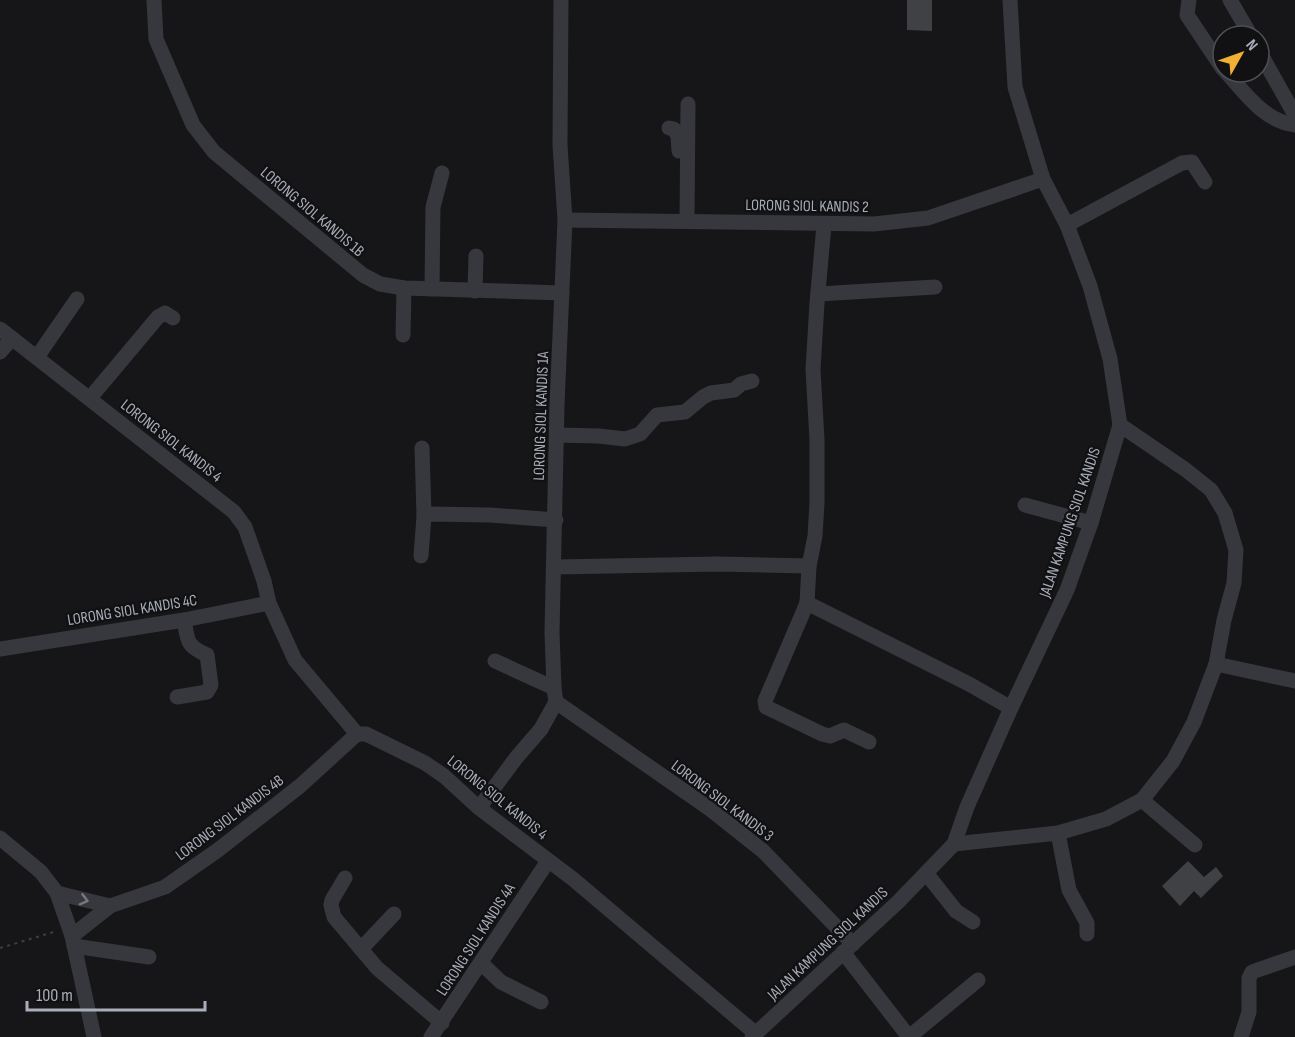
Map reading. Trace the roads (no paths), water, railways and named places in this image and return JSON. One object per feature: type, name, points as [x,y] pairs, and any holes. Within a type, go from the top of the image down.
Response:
[{"type":"street","name":"LORONG SIOL KANDIS 1B","points":[[154,0],[156,39],[193,126],[214,152],[363,275],[380,284],[404,288],[562,293]]},
{"type":"street","name":"LORONG SIOL KANDIS 1A","points":[[555,695],[552,632],[556,435],[565,220],[560,145],[561,0]]},
{"type":"street","name":"JALAN KAMPUNG SIOL KANDIS","points":[[753,1035],[898,902],[954,844],[967,807],[1011,708],[1067,590],[1091,523],[1120,425],[1107,349],[1090,286],[1067,225],[1042,179],[1015,87],[1010,0]]},
{"type":"street","points":[[1189,0],[1187,15],[1211,51]]},
{"type":"street","points":[[1230,0],[1244,24]]},
{"type":"street","points":[[1271,72],[1295,115]]},
{"type":"street","points":[[1237,84],[1265,113],[1281,123],[1295,125]]},
{"type":"street","points":[[683,221],[688,104]]},
{"type":"street","points":[[669,128],[677,132],[680,142],[683,221]]},
{"type":"street","points":[[1067,225],[1182,163],[1192,162],[1205,182]]},
{"type":"street","points":[[432,289],[433,207],[442,173]]},
{"type":"street","name":"LORONG SIOL KANDIS 2","points":[[565,220],[874,224],[928,218],[1042,179]]},
{"type":"street","points":[[824,225],[813,369],[817,440],[817,503],[807,603],[765,701],[766,707],[822,734],[830,736],[843,730],[869,742]]},
{"type":"street","points":[[475,291],[476,256]]},
{"type":"street","points":[[818,294],[935,287]]},
{"type":"street","points":[[403,335],[404,288]]},
{"type":"street","points":[[37,357],[77,299]]},
{"type":"street","points":[[90,398],[158,316],[165,313],[173,318]]},
{"type":"street","points":[[0,352],[6,333]]},
{"type":"street","name":"LORONG SIOL KANDIS 4","points":[[6,333],[234,512],[245,527],[264,581],[269,603],[295,660],[357,734],[366,734],[433,768],[479,808],[548,861],[753,1035]]},
{"type":"street","points":[[556,435],[599,436],[625,440],[640,434],[657,415],[685,412],[711,393],[734,390],[741,384],[752,381]]},
{"type":"street","points":[[954,844],[1058,833],[1106,819],[1142,800],[1173,761],[1194,722],[1216,664],[1234,583],[1236,550],[1225,513],[1211,490],[1120,425]]},
{"type":"street","points":[[421,556],[424,516],[422,448]]},
{"type":"street","points":[[1025,505],[1091,523]]},
{"type":"street","points":[[424,516],[430,514],[490,515],[555,520]]},
{"type":"street","points":[[555,567],[718,564],[809,566]]},
{"type":"street","name":"LORONG SIOL KANDIS 4C","points":[[0,649],[184,620],[269,603]]},
{"type":"street","points":[[807,603],[969,684],[1011,708]]},
{"type":"street","points":[[177,697],[207,692],[211,686],[207,655],[194,650],[189,645],[184,620]]},
{"type":"street","name":"LORONG SIOL KANDIS 3","points":[[495,661],[555,695],[763,851],[848,948],[909,1037]]},
{"type":"street","points":[[1216,664],[1295,681]]},
{"type":"street","points":[[479,808],[541,729],[555,695]]},
{"type":"street","name":"LORONG SIOL KANDIS 4B","points":[[110,906],[165,887],[218,850],[300,786],[357,734]]},
{"type":"street","points":[[1142,800],[1195,845]]},
{"type":"street","points":[[1058,833],[1069,890],[1087,923],[1087,934]]},
{"type":"street","points":[[0,838],[41,872],[57,893],[71,936],[94,1037]]},
{"type":"street","name":"LORONG SIOL KANDIS 4A","points":[[431,1037],[548,861]]},
{"type":"street","points":[[926,873],[956,911],[972,922]]},
{"type":"street","points":[[345,878],[332,900],[332,912],[377,968],[442,1023]]},
{"type":"street","points":[[57,893],[110,906]]},
{"type":"street","points":[[71,936],[110,906]]},
{"type":"street","points":[[361,949],[394,914]]},
{"type":"street","points":[[71,936],[149,957]]},
{"type":"street","points":[[1241,1037],[1249,1012],[1249,978],[1252,972],[1295,957]]},
{"type":"street","points":[[481,963],[501,982],[541,1002]]},
{"type":"street","points":[[909,1037],[978,980]]}]
